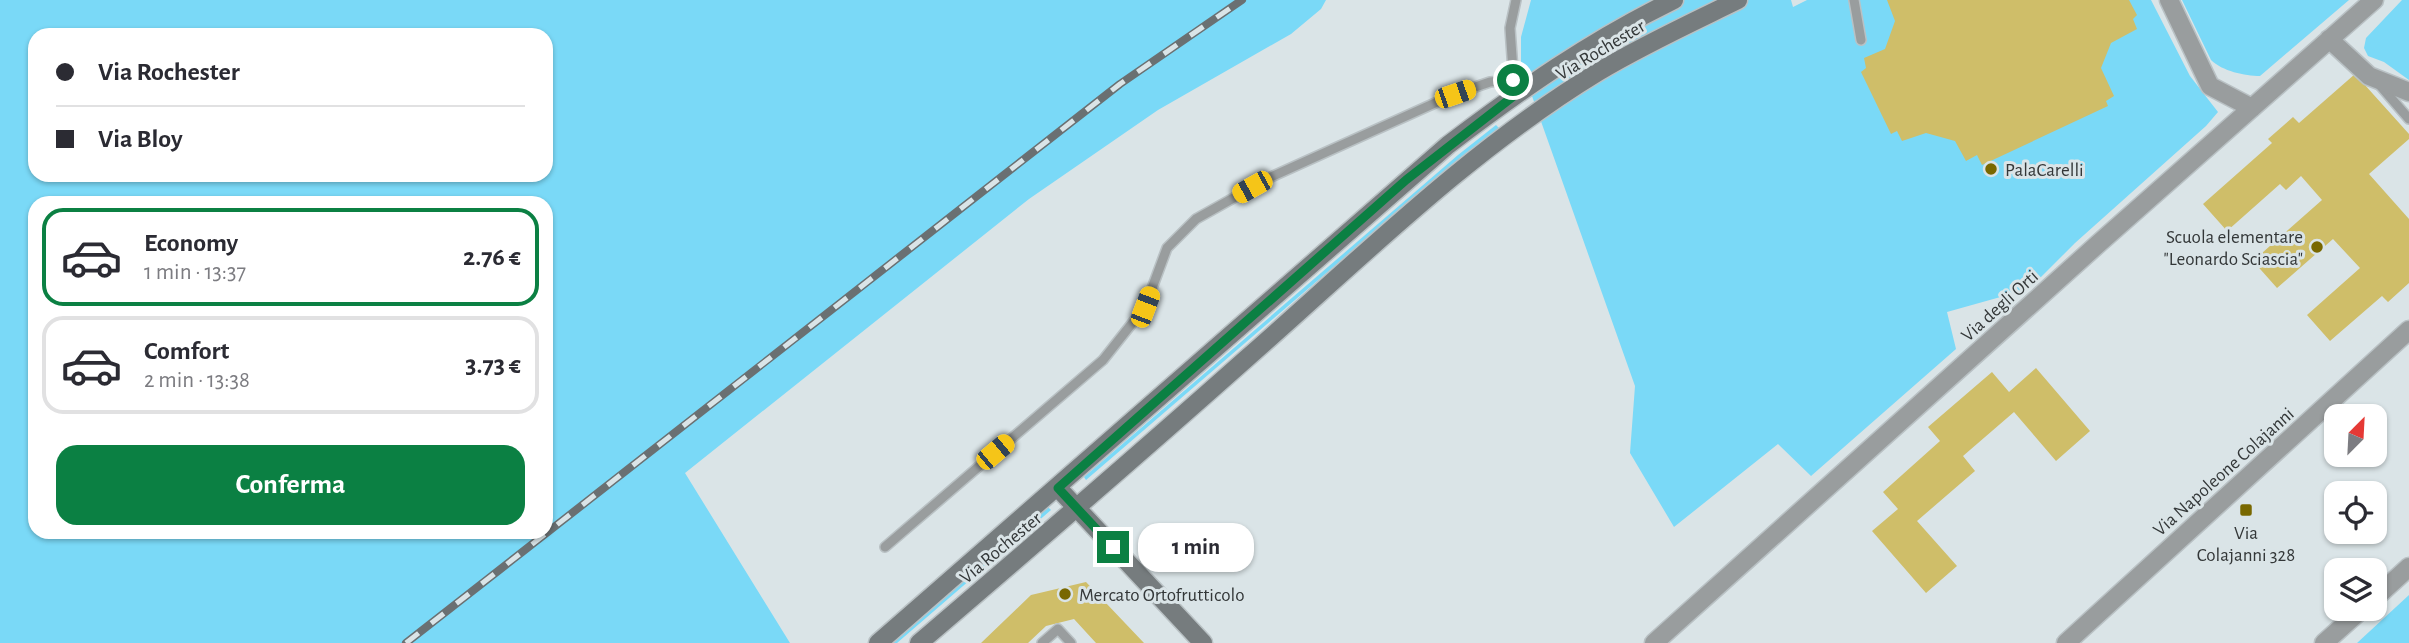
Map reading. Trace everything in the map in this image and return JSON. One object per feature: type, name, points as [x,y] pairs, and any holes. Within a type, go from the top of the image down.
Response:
[{"type":"main road","name":"Via Rochester","points":[[878,643],[1514,87],[1674,0]]},
{"type":"main road","name":"Via Rochester","points":[[919,643],[1077,509],[1466,167],[1549,104],[1598,72],[1661,37],[1738,0]]},
{"type":"main road","points":[[1058,488],[1203,643]]},
{"type":"street","points":[[2169,0],[2210,86],[2252,108]]},
{"type":"street","name":"Via degli Orti","points":[[1654,643],[2374,0]]},
{"type":"street","points":[[2329,39],[2372,77],[2409,92]]},
{"type":"street","name":"Via Napoleone Colajanni","points":[[2066,643],[2409,330]]},
{"type":"street","points":[[2387,587],[2409,567]]},
{"type":"street","points":[[2324,643],[2349,621]]},
{"type":"lane","points":[[884,547],[1103,360],[1145,307],[1167,248],[1196,219],[1271,177],[1455,94],[1490,82],[1514,87],[1510,27],[1516,0]]},
{"type":"lane","points":[[1854,0],[1861,40]]},
{"type":"lane","points":[[2372,77],[2409,119]]},
{"type":"lane","points":[[1042,643],[1058,629],[1071,643]]},
{"type":"shaded area","points":[[0,0],[1326,0],[1321,9],[1291,34],[1158,110],[1029,199],[685,473],[790,643],[0,643]]},
{"type":"shaded area","points":[[1531,0],[1791,0],[1793,7],[1807,0],[2151,0],[2190,76],[2218,112],[2206,126],[2075,243],[2029,289],[1947,312],[1956,349],[1811,476],[1778,444],[1674,527],[1630,453],[1635,386],[1521,65],[1521,37]]},
{"type":"shaded area","points":[[2182,0],[2349,0],[2260,76],[2234,72],[2211,60]]},
{"type":"shaded area","points":[[2402,0],[2409,0],[2409,80],[2384,62],[2368,56],[2364,48],[2366,38]]},
{"type":"shaded area","points":[[1496,125],[1499,128],[1460,158],[1086,480],[1084,477]]},
{"type":"shaded area","points":[[1048,507],[1051,510],[897,643],[892,643]]},
{"type":"shaded area","points":[[2409,595],[2409,643],[2357,643],[2381,621],[2387,621],[2387,615]]},
{"type":"building","points":[[1887,0],[2129,0],[2137,15],[2133,19],[2137,29],[2111,43],[2101,68],[2114,96],[2106,101],[2108,106],[1982,165],[1977,155],[1966,161],[1955,141],[1926,133],[1902,141],[1897,131],[1891,134],[1861,72],[1866,68],[1864,58],[1885,49],[1895,21]]},
{"type":"building","name":"Scuola elementare \"Leonardo Sciascia\"","points":[[2355,74],[2409,134],[2409,139],[2369,174],[2409,219],[2409,283],[2388,302],[2382,296],[2330,341],[2307,315],[2360,268],[2333,239],[2277,288],[2253,261],[2322,200],[2301,176],[2286,190],[2280,184],[2227,231],[2203,204],[2272,143],[2268,139],[2293,117],[2299,123]]},
{"type":"building","points":[[2036,368],[2090,431],[2056,461],[2014,412],[1963,456],[1975,471],[1917,521],[1957,566],[1926,593],[1872,531],[1898,509],[1883,492],[1940,441],[1928,427],[1992,372],[2009,392]]},
{"type":"building","points":[[1086,582],[1144,643],[1096,643],[1074,619],[1046,626],[1028,643],[981,643],[1031,595]]},
{"type":"railway","points":[[553,528],[1120,84],[1242,0]]},
{"type":"railway","points":[[406,643],[539,539]]},
{"type":"place","name":"PalaCarelli","points":[[1991,169]]},
{"type":"place","name":"Scuola elementare \"Leonardo Sciascia\"","points":[[2317,247]]},
{"type":"place","name":"Via Colajanni 328","points":[[2246,510]]},
{"type":"place","name":"Mercato Ortofrutticolo","points":[[1065,594]]},
{"type":"route","points":[[1113,547],[1058,488],[1406,180],[1515,95],[1513,80]]}]
